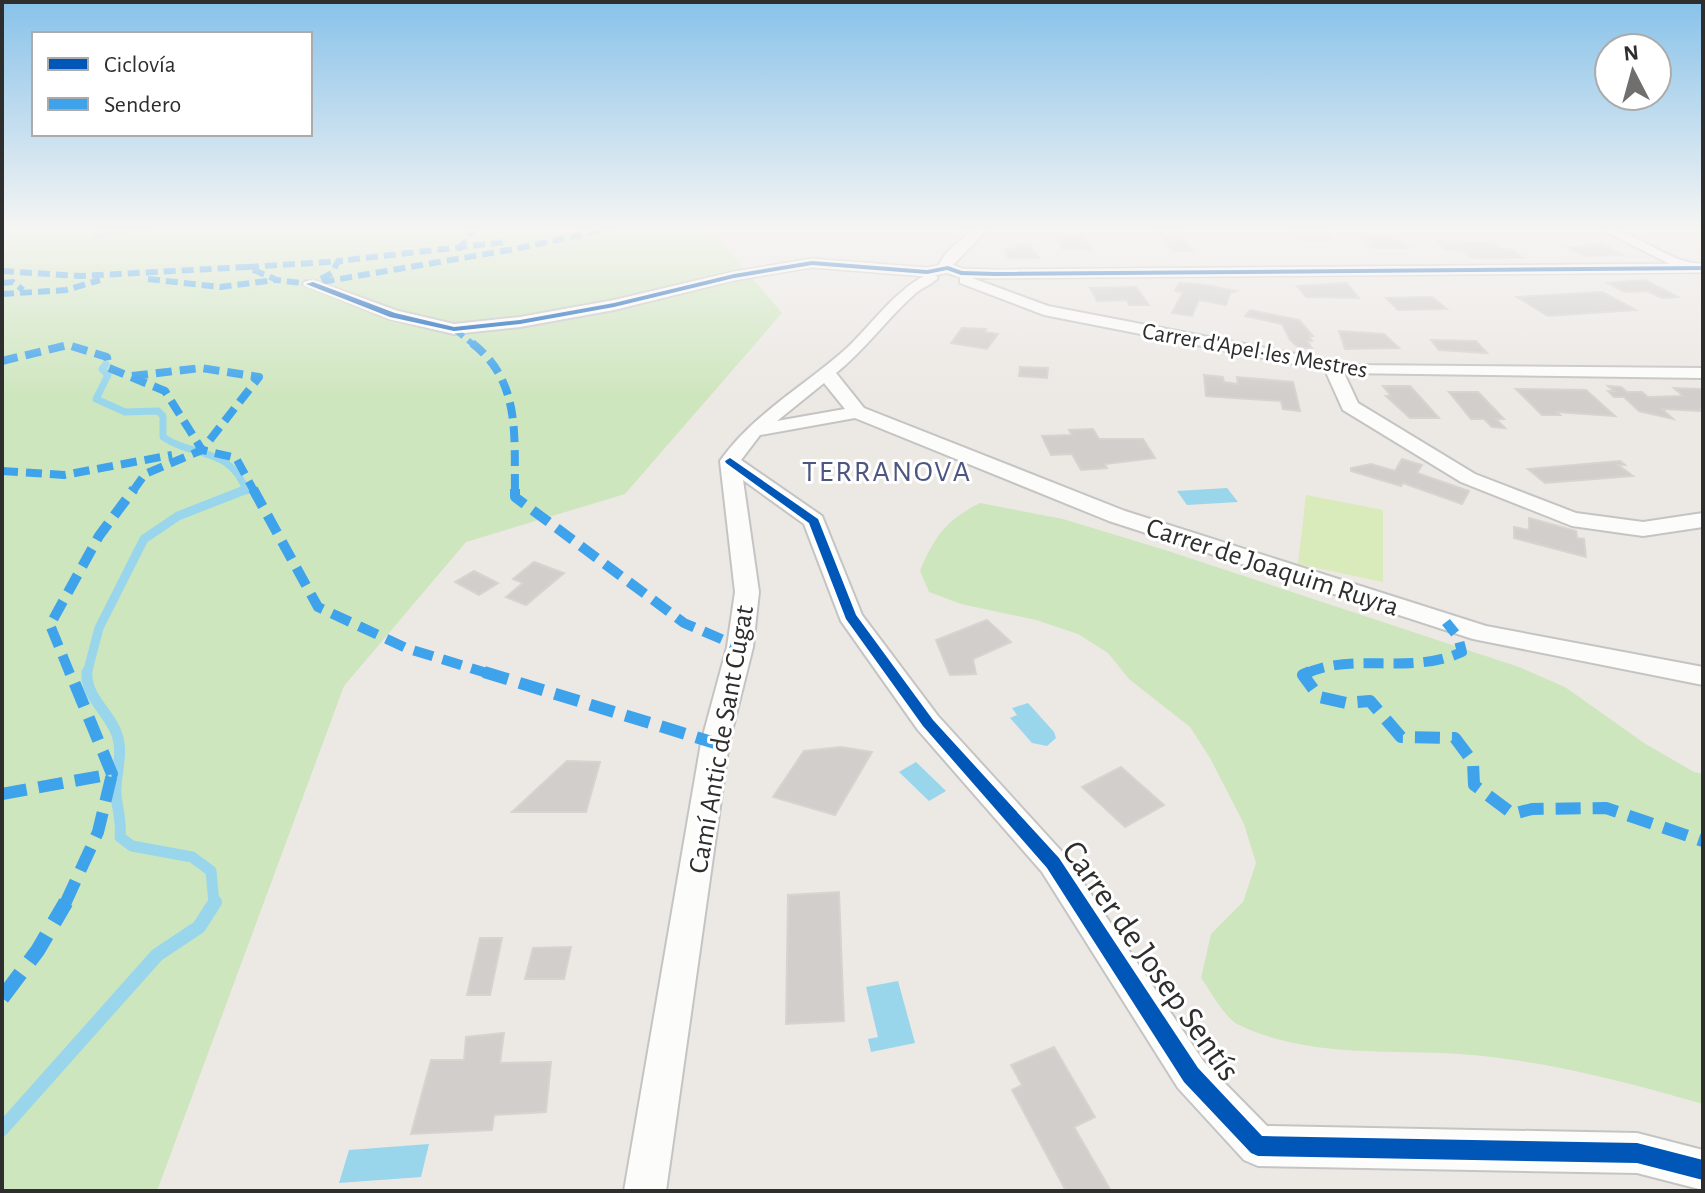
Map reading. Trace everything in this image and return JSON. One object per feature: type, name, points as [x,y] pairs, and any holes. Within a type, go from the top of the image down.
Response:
[{"type":"street","points":[[310,284],[393,315],[454,329],[520,322],[598,308],[701,284]]},
{"type":"street","points":[[730,461],[754,430],[853,351],[913,288],[923,284]]},
{"type":"street","name":"Carrer d'Apel·les Mestres","points":[[971,284],[1044,310],[1353,370],[1703,373]]},
{"type":"street","points":[[1332,366],[1350,406],[1468,478],[1572,519],[1643,529],[1703,520]]},
{"type":"street","name":"Carrer de Joaquim Ruyra","points":[[826,373],[857,412],[1117,516],[1482,633],[1703,676]]},
{"type":"street","points":[[754,430],[857,412]]},
{"type":"street","name":"Carrer de Josep Sentís","points":[[730,461],[814,521],[850,616],[928,723],[1053,863],[1191,1075],[1258,1146],[1637,1153],[1703,1170]]},
{"type":"street","name":"Camí Antic de Sant Cugat","points":[[645,1191],[715,743],[740,647],[747,592],[730,461]]},
{"type":"green space","points":[[2,284],[757,284],[782,313],[625,494],[466,542],[344,686],[157,1191],[2,1191]]},
{"type":"green space","points":[[1306,495],[1383,510],[1383,582],[1298,564]]},
{"type":"green space","points":[[980,503],[1063,519],[1165,550],[1519,667],[1565,687],[1644,743],[1694,772],[1703,774],[1703,1104],[1560,1068],[1472,1055],[1325,1048],[1267,1036],[1233,1022],[1201,978],[1211,934],[1243,902],[1256,863],[1244,824],[1190,727],[1129,679],[1108,653],[1078,634],[1036,620],[961,604],[929,592],[920,571],[930,548],[950,523]]},
{"type":"water","points":[[1227,488],[1238,502],[1187,505],[1177,491]]},
{"type":"water","points":[[1028,703],[1054,732],[1056,738],[1047,746],[1032,743],[1010,718],[1017,715],[1012,708]]},
{"type":"water","points":[[916,762],[946,791],[929,801],[899,772]]},
{"type":"water","points":[[898,981],[915,1043],[871,1052],[868,1039],[878,1037],[866,987]]},
{"type":"water","points":[[429,1144],[421,1177],[339,1183],[349,1150]]},
{"type":"building","points":[[1179,284],[1188,284],[1236,291],[1230,293],[1226,305],[1199,300],[1192,316],[1172,313],[1183,292],[1175,291]]},
{"type":"building","points":[[1348,284],[1359,298],[1306,297],[1297,286]]},
{"type":"building","points":[[1608,284],[1652,284],[1678,297],[1662,298],[1647,291],[1625,292]]},
{"type":"building","points":[[1136,287],[1149,305],[1129,305],[1127,300],[1097,301],[1090,288]]},
{"type":"building","points":[[1602,292],[1636,310],[1548,316],[1517,297]]},
{"type":"building","points":[[1432,297],[1447,309],[1398,310],[1386,298]]},
{"type":"building","points":[[1250,310],[1299,320],[1313,336],[1309,336],[1312,341],[1307,341],[1312,348],[1299,348],[1290,340],[1282,324],[1245,316]]},
{"type":"building","points":[[962,328],[986,329],[985,332],[998,334],[987,349],[951,343]]},
{"type":"building","points":[[1339,331],[1384,334],[1399,348],[1345,349]]},
{"type":"building","points":[[1431,340],[1476,341],[1487,353],[1439,350]]},
{"type":"building","points":[[1020,367],[1048,368],[1047,378],[1019,376]]},
{"type":"building","points":[[1204,375],[1223,377],[1224,382],[1238,384],[1237,377],[1293,382],[1300,411],[1283,409],[1281,401],[1206,396]]},
{"type":"building","points":[[1383,386],[1410,386],[1439,418],[1410,418],[1386,396],[1391,396]]},
{"type":"building","points":[[1608,386],[1621,387],[1627,392],[1642,392],[1648,397],[1683,396],[1674,388],[1700,389],[1703,391],[1703,409],[1699,409],[1703,411],[1662,409],[1673,419],[1639,411],[1624,397],[1614,397],[1608,391],[1614,391]]},
{"type":"building","points":[[1516,389],[1586,390],[1615,416],[1557,412],[1560,415],[1542,415]]},
{"type":"building","points":[[1449,392],[1478,392],[1504,419],[1496,419],[1505,428],[1492,427],[1484,419],[1471,419]]},
{"type":"building","points":[[1093,429],[1099,439],[1143,439],[1155,458],[1081,470],[1072,454],[1051,455],[1042,436],[1072,435],[1069,430]]},
{"type":"building","points":[[1402,459],[1422,465],[1417,473],[1469,491],[1462,504],[1403,483],[1401,486],[1351,471],[1351,468],[1371,464],[1395,471]]},
{"type":"building","points":[[1620,461],[1625,465],[1618,465],[1633,476],[1545,483],[1528,469]]},
{"type":"building","points":[[1529,518],[1576,531],[1577,538],[1584,539],[1586,557],[1514,538],[1514,527],[1529,530]]},
{"type":"building","points":[[534,562],[564,573],[526,605],[506,597],[523,583],[513,579]]},
{"type":"building","points":[[474,571],[498,583],[479,595],[455,582]]},
{"type":"building","points":[[987,620],[1011,642],[973,659],[976,674],[950,675],[936,640]]},
{"type":"building","points":[[841,747],[872,752],[835,815],[773,797],[804,751]]},
{"type":"building","points":[[567,761],[600,762],[586,812],[512,812]]},
{"type":"building","points":[[1121,767],[1164,805],[1125,827],[1082,787]]},
{"type":"building","points":[[839,892],[844,1021],[786,1024],[788,895]]},
{"type":"building","points":[[480,938],[502,938],[490,995],[467,995]]},
{"type":"building","points":[[571,947],[564,979],[525,979],[533,948]]},
{"type":"building","points":[[504,1033],[500,1063],[551,1062],[546,1112],[494,1115],[492,1130],[411,1134],[431,1060],[464,1060],[466,1037]]},
{"type":"building","points":[[1054,1047],[1095,1117],[1074,1127],[1111,1191],[1066,1191],[1012,1090],[1022,1085],[1011,1065]]},
{"type":"waterway","points":[[106,364],[102,369],[108,375],[96,399],[125,412],[158,411],[163,416],[163,437],[221,460],[240,477],[245,490]]},
{"type":"waterway","points":[[87,673],[99,628],[144,539],[178,516],[245,490]]},
{"type":"waterway","points":[[87,673],[90,690],[118,738],[120,752],[116,794],[120,837],[132,846],[192,857],[211,871],[214,904]]},
{"type":"waterway","points":[[2,1129],[157,955],[199,927],[214,904]]},
{"type":"marked path","points":[[15,284],[23,290]]},
{"type":"marked path","points":[[2,294],[66,290],[88,284]]},
{"type":"marked path","points":[[190,284],[220,287],[247,284]]},
{"type":"marked path","points":[[307,284],[312,284]]},
{"type":"marked path","points":[[454,329],[490,357],[513,406],[515,497],[684,623],[740,647]]},
{"type":"marked path","points":[[2,361],[68,345],[107,357],[109,368],[165,391],[202,450],[196,451]]},
{"type":"marked path","points":[[132,376],[201,368],[259,377],[202,450]]},
{"type":"marked path","points":[[2,794],[112,774],[50,625],[99,536],[145,474],[202,450],[236,458],[318,607],[406,648],[715,743]]},
{"type":"marked path","points":[[2,471],[64,475],[172,455]]},
{"type":"marked path","points":[[1446,622],[1458,637],[1462,652],[1442,661],[1403,666],[1327,664],[1303,675],[1319,697],[1346,703],[1370,701],[1401,737],[1455,738],[1473,762],[1474,785],[1513,814],[1532,809],[1606,808],[1703,841]]},
{"type":"marked path","points":[[2,998],[38,950],[72,892],[98,832],[112,774]]},
{"type":"cycle path","points":[[310,284],[393,315],[454,329],[520,322],[614,305],[702,284]]},
{"type":"cycle path","points":[[730,461],[814,521],[850,616],[928,723],[1053,863],[1191,1075],[1258,1146],[1637,1153],[1703,1170]]},
{"type":"district","name":"TERRANOVA","points":[[887,471]]}]
